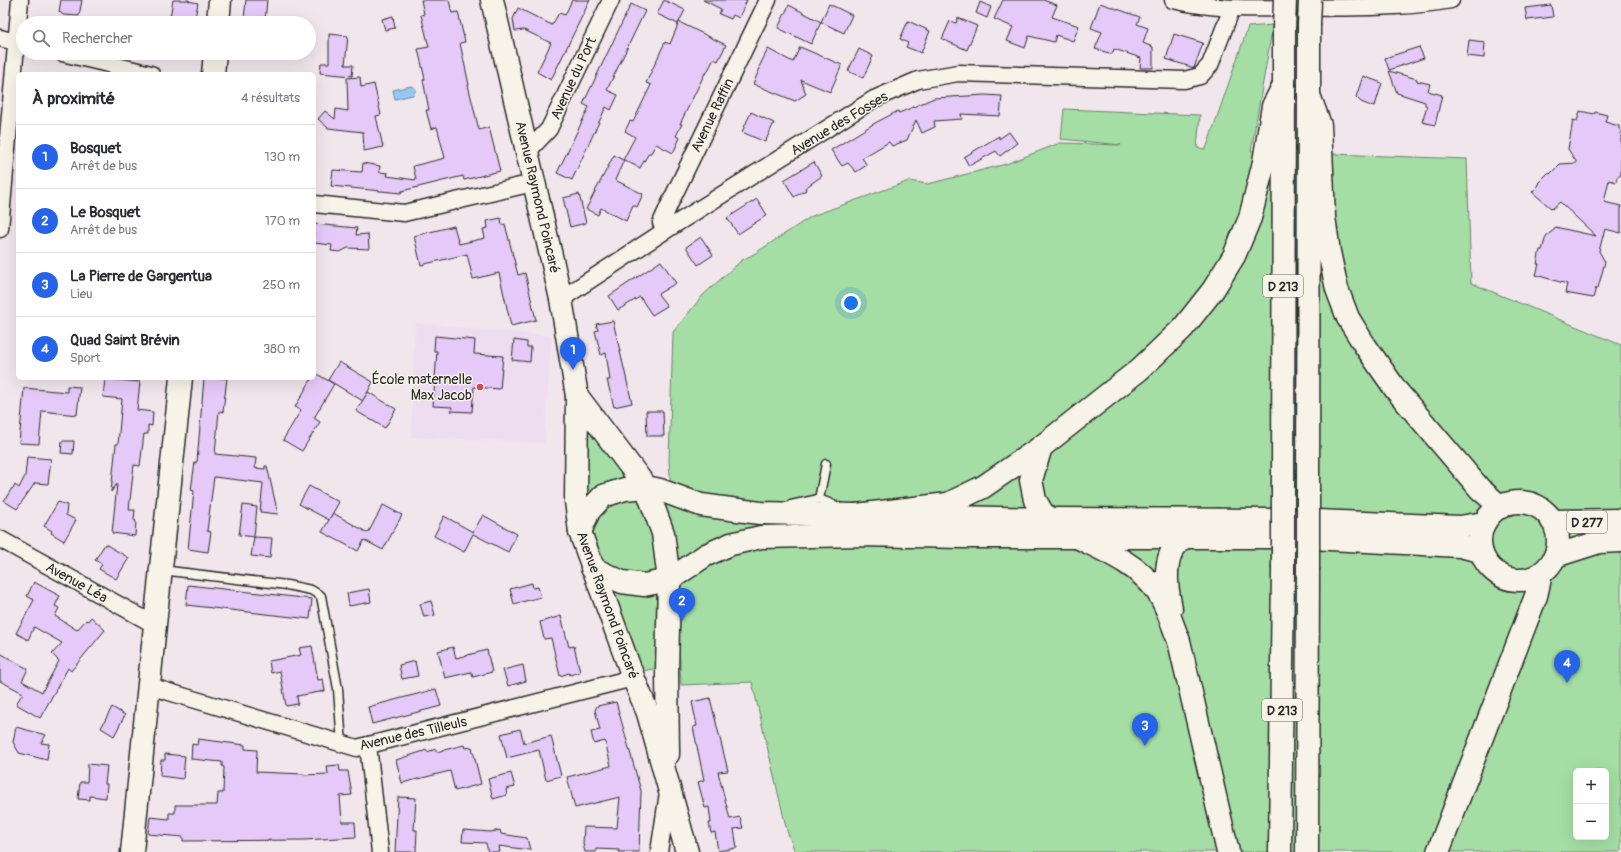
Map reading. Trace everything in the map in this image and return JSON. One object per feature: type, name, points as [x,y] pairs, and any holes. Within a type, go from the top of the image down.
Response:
[{"type":"main road","points":[[219,16],[220,0]]},
{"type":"main road","name":"Avenue Raymond Poincaré","points":[[492,0],[561,299],[577,396],[576,501],[580,532],[592,568],[648,713],[687,852]]},
{"type":"main road","name":"D 213","points":[[1280,852],[1283,569],[1285,0]]},
{"type":"main road","name":"D 213","points":[[1307,852],[1310,0]]},
{"type":"main road","points":[[213,72],[214,60]]},
{"type":"main road","points":[[856,514],[948,504],[983,487],[1041,448],[1140,369],[1183,328],[1213,290],[1234,256],[1250,218],[1264,162],[1273,106],[1284,85]]},
{"type":"main road","points":[[1309,96],[1320,125],[1324,217],[1329,252],[1337,289],[1348,318],[1396,390],[1480,489],[1501,507]]},
{"type":"main road","points":[[132,852],[181,380]]},
{"type":"main road","name":"Avenue Raymond Poincaré","points":[[577,396],[646,487],[663,533],[670,580],[667,672],[669,785]]},
{"type":"main road","points":[[1041,448],[1031,480],[1036,500],[1042,512],[1049,519],[1077,537],[1119,558],[1138,571],[1157,590],[1179,642]]},
{"type":"main road","points":[[580,532],[589,511],[603,496],[625,489],[646,487],[660,490],[701,505],[760,513],[1049,519],[1293,520],[1460,527],[1484,523]]},
{"type":"main road","points":[[1512,503],[1524,503],[1535,506],[1545,512],[1552,521],[1557,532],[1558,544],[1555,556],[1549,566],[1541,574],[1529,579],[1517,580],[1505,578],[1494,571],[1486,562],[1481,551],[1481,532],[1484,523],[1491,514],[1501,507],[1512,503]]},
{"type":"main road","points":[[1218,520],[1184,538],[1175,547],[1169,557],[1167,569],[1167,588],[1228,852]]},
{"type":"main road","name":"D 277","points":[[1552,521],[1621,520]]},
{"type":"main road","points":[[592,568],[622,582],[644,585],[670,580],[706,555],[731,544],[760,537],[860,535],[964,537],[1293,537],[1460,546],[1481,551]]},
{"type":"main road","name":"D 277","points":[[1555,556],[1599,542],[1621,541]]},
{"type":"main road","points":[[1438,852],[1536,596],[1541,574]]},
{"type":"main road","points":[[633,677],[667,672]]},
{"type":"street","points":[[20,0],[20,16]]},
{"type":"street","name":"Avenue du Port","points":[[526,147],[533,146],[549,129],[610,0]]},
{"type":"street","name":"Avenue Raffin","points":[[666,230],[661,223],[768,0]]},
{"type":"street","points":[[1173,0],[1189,4],[1232,8],[1434,2],[1451,0]]},
{"type":"street","name":"Avenue des Fosses","points":[[561,299],[666,230],[874,99],[918,80],[958,74],[1184,80],[1200,76],[1210,65],[1232,8]]},
{"type":"street","points":[[0,38],[16,42]]},
{"type":"street","points":[[17,72],[18,60]]},
{"type":"street","points":[[91,60],[142,72]]},
{"type":"street","points":[[0,229],[16,80]]},
{"type":"street","points":[[316,204],[404,213],[533,183]]},
{"type":"street","name":"Avenue Léa","points":[[0,539],[155,625]]},
{"type":"street","name":"Avenue des Tilleuls","points":[[149,686],[357,748],[633,677]]},
{"type":"street","points":[[368,746],[380,852]]},
{"type":"street","points":[[659,852],[669,785]]},
{"type":"lane","points":[[819,499],[826,464]]},
{"type":"lane","points":[[760,513],[819,499],[856,514]]},
{"type":"lane","points":[[160,570],[287,585],[311,590],[320,596],[338,688],[342,744]]},
{"type":"shaded area","name":"École maternelle Max Jacob","points":[[415,323],[552,336],[544,443],[411,437]]},
{"type":"green space","points":[[1273,25],[1251,151],[1467,159],[1471,283],[1621,345],[1621,852],[795,852],[787,831],[752,682],[681,685],[675,563],[663,503],[672,504],[669,461],[673,332],[703,295],[742,260],[754,254],[812,216],[909,181],[928,184],[1006,164],[1060,143],[1121,145],[1061,139],[1064,109],[1200,115],[1197,148],[1206,149],[1248,27]]},
{"type":"green space","points":[[583,415],[630,477],[585,501]]},
{"type":"green space","points":[[640,495],[646,505],[660,573],[645,578],[604,566],[590,536],[600,508]]},
{"type":"green space","points":[[608,587],[655,592],[662,598],[658,668],[642,671]]},
{"type":"water","points":[[411,86],[416,90],[413,95],[395,99],[393,90]]},
{"type":"building","points":[[61,0],[82,0],[79,16],[63,15],[59,11]]},
{"type":"building","points":[[173,0],[189,0],[198,3],[195,16],[170,16]]},
{"type":"building","points":[[246,0],[267,0],[265,16],[244,16]]},
{"type":"building","points":[[421,0],[449,0],[452,13],[458,12],[465,42],[460,43],[479,130],[489,127],[500,171],[464,180],[463,176],[402,191],[401,193],[331,186],[333,170],[362,172],[363,163],[380,166],[379,172],[388,173],[387,176],[416,180],[413,166],[445,158],[437,127],[431,129],[426,110],[429,110],[423,80],[425,79],[418,49],[429,47],[421,15],[424,14]]},
{"type":"building","points":[[572,0],[590,0],[551,80],[537,72],[551,43],[524,30],[515,31],[513,19],[518,8],[552,25],[559,13],[565,15]]},
{"type":"building","points":[[664,0],[685,10],[678,24],[657,14]]},
{"type":"building","points":[[703,0],[747,0],[739,18],[733,15],[731,19],[719,14],[721,9]]},
{"type":"building","points":[[1003,0],[1043,0],[1057,5],[1052,17],[1079,26],[1073,41],[1056,35],[1054,42],[1029,36],[1025,48],[1007,41],[1013,27],[994,19]]},
{"type":"building","points":[[980,2],[991,7],[987,18],[976,13]]},
{"type":"building","points":[[1100,3],[1140,17],[1137,24],[1148,28],[1143,43],[1153,47],[1153,68],[1140,68],[1141,58],[1114,49],[1112,54],[1095,49],[1102,32],[1091,28]]},
{"type":"building","points":[[631,4],[645,11],[607,90],[618,95],[611,110],[606,107],[572,180],[557,173],[589,107],[583,104]]},
{"type":"building","points":[[829,4],[852,15],[844,33],[821,22]]},
{"type":"building","points":[[789,5],[821,22],[811,44],[778,28]]},
{"type":"building","points":[[1551,5],[1553,17],[1527,20],[1525,8]]},
{"type":"building","points":[[393,16],[395,28],[385,30],[382,19]]},
{"type":"building","points":[[958,18],[977,26],[967,50],[942,39],[950,21],[956,23]]},
{"type":"building","points":[[908,21],[930,31],[921,53],[906,47],[908,43],[900,39]]},
{"type":"building","points":[[679,22],[726,45],[718,61],[714,59],[706,74],[705,73],[680,124],[682,124],[676,136],[680,138],[673,153],[656,144],[640,168],[624,160],[615,180],[643,194],[637,207],[633,205],[626,221],[601,208],[598,215],[586,209],[614,155],[623,160],[635,137],[625,131],[630,121],[633,122],[651,85],[646,83],[665,42],[670,44]]},
{"type":"building","points":[[329,34],[348,36],[345,65],[353,65],[352,76],[320,73],[321,63],[329,63]]},
{"type":"building","points":[[1174,34],[1203,43],[1194,68],[1166,59]]},
{"type":"building","points":[[1469,40],[1485,42],[1484,58],[1467,56]]},
{"type":"building","points":[[800,47],[842,65],[830,92],[801,80],[806,94],[795,101],[753,84],[768,49],[793,62]]},
{"type":"building","points":[[1419,47],[1424,58],[1389,70],[1385,58]]},
{"type":"building","points":[[859,49],[873,56],[863,78],[848,71]]},
{"type":"building","points":[[1389,71],[1430,84],[1428,91],[1442,95],[1435,125],[1422,122],[1427,106],[1425,105],[1425,102],[1397,93]]},
{"type":"building","points":[[1363,76],[1382,83],[1375,106],[1361,102],[1356,97]]},
{"type":"building","points":[[360,77],[361,87],[374,84],[381,115],[376,116],[383,147],[364,151],[363,132],[328,128],[318,119],[325,111],[335,119],[336,109],[348,111],[347,78]]},
{"type":"building","points":[[985,95],[1002,96],[1000,116],[961,114],[962,119],[934,121],[935,127],[922,133],[916,120],[907,140],[892,146],[889,142],[862,158],[867,165],[856,172],[848,163],[842,166],[831,150],[898,111],[899,113],[934,98]]},
{"type":"building","points":[[1580,111],[1594,114],[1595,112],[1607,115],[1605,122],[1619,126],[1619,129],[1621,130],[1621,175],[1617,177],[1616,182],[1609,180],[1604,202],[1621,206],[1621,233],[1605,229],[1599,251],[1605,262],[1598,288],[1596,288],[1593,298],[1565,293],[1567,284],[1536,275],[1539,264],[1537,264],[1540,250],[1542,250],[1546,236],[1554,230],[1555,227],[1596,236],[1560,202],[1552,209],[1532,192],[1539,185],[1538,183],[1548,173],[1550,174],[1560,164],[1577,163],[1568,149],[1573,120],[1577,121]]},
{"type":"building","points":[[751,112],[774,123],[765,142],[742,132]]},
{"type":"building","points":[[1009,132],[1017,143],[1000,156],[996,151],[969,166],[964,157],[999,136],[999,139]]},
{"type":"building","points":[[814,162],[822,176],[805,188],[806,190],[794,197],[784,180]]},
{"type":"building","points":[[579,194],[586,223],[570,227],[563,198]]},
{"type":"building","points":[[757,199],[767,215],[738,234],[727,218]]},
{"type":"building","points":[[501,218],[502,225],[505,224],[518,275],[525,273],[536,320],[511,326],[499,273],[473,279],[467,254],[421,265],[414,236],[454,226],[459,244],[485,238],[483,229],[488,228],[487,221]]},
{"type":"building","points":[[316,224],[357,228],[356,235],[368,234],[369,249],[348,248],[340,252],[331,251],[332,245],[316,243]]},
{"type":"building","points":[[701,237],[713,255],[698,265],[686,247]]},
{"type":"building","points":[[661,261],[676,283],[658,294],[667,306],[652,315],[640,297],[618,310],[609,296]]},
{"type":"building","points":[[613,321],[632,403],[614,407],[607,380],[610,380],[606,353],[601,355],[595,331],[598,330],[596,324]]},
{"type":"building","points":[[435,336],[475,340],[474,354],[503,356],[500,389],[474,387],[472,412],[451,411],[452,407],[433,406],[437,351],[434,351]]},
{"type":"building","points":[[514,340],[527,342],[527,347],[531,347],[530,362],[512,360]]},
{"type":"building","points":[[339,362],[373,382],[363,401],[328,380]]},
{"type":"building","points":[[316,374],[334,384],[314,418],[320,422],[302,451],[283,440],[301,410],[295,407],[311,380],[316,380]]},
{"type":"building","points":[[105,380],[140,382],[137,410],[153,412],[152,426],[148,425],[148,434],[144,434],[140,466],[134,465],[129,510],[135,510],[135,536],[112,533],[117,484],[111,492],[116,444],[118,444],[122,399],[103,397]]},
{"type":"building","points":[[204,380],[227,380],[223,412],[219,411],[215,454],[256,458],[255,468],[265,469],[265,466],[267,466],[278,514],[260,512],[263,483],[214,477],[207,531],[211,532],[208,552],[188,549],[194,491],[191,490],[195,462],[197,462]]},
{"type":"building","points":[[67,386],[80,387],[77,415],[42,411],[39,444],[19,443],[24,388],[67,392]]},
{"type":"building","points":[[368,392],[396,409],[385,428],[356,411]]},
{"type":"building","points":[[646,411],[663,411],[664,436],[647,436]]},
{"type":"building","points":[[62,441],[74,441],[73,454],[61,453]]},
{"type":"building","points":[[27,457],[51,459],[48,484],[35,483],[17,509],[4,501],[15,485],[19,488],[25,476]]},
{"type":"building","points":[[309,486],[339,502],[329,520],[299,504]]},
{"type":"building","points":[[58,502],[67,505],[66,515],[76,520],[64,541],[51,533],[52,531],[44,526]]},
{"type":"building","points":[[243,505],[257,507],[254,537],[239,535]]},
{"type":"building","points":[[383,505],[402,515],[383,550],[364,540],[358,551],[322,532],[333,513],[368,533]]},
{"type":"building","points":[[483,515],[517,534],[508,552],[473,534],[464,552],[434,536],[444,516],[473,532]]},
{"type":"building","points":[[254,537],[272,538],[270,558],[251,556]]},
{"type":"building","points":[[105,544],[129,558],[116,579],[99,569],[102,564],[95,560]]},
{"type":"building","points":[[34,582],[60,596],[55,606],[59,608],[55,616],[77,630],[86,620],[88,621],[91,617],[105,630],[71,671],[68,668],[40,718],[16,704],[23,693],[0,681],[0,653],[28,669],[22,681],[42,692],[59,661],[52,654],[62,643],[34,627],[28,640],[16,633],[34,600],[27,596]]},
{"type":"building","points":[[532,583],[533,588],[538,587],[541,597],[514,604],[510,589]]},
{"type":"building","points":[[188,585],[312,599],[310,619],[186,605]]},
{"type":"building","points":[[369,589],[371,602],[349,606],[347,593]]},
{"type":"building","points":[[431,601],[435,615],[424,617],[420,604]]},
{"type":"building","points":[[561,616],[569,647],[574,646],[580,672],[560,676],[551,638],[544,639],[540,622]]},
{"type":"building","points":[[312,646],[318,680],[323,679],[325,691],[297,696],[298,704],[286,706],[280,671],[271,673],[269,661],[301,655],[299,648]]},
{"type":"building","points":[[453,647],[456,658],[487,650],[492,672],[473,677],[471,672],[445,678],[438,651]]},
{"type":"building","points":[[415,661],[418,676],[402,679],[399,665]]},
{"type":"building","points":[[523,665],[526,681],[508,686],[503,670]]},
{"type":"building","points":[[436,689],[441,706],[372,724],[368,707]]},
{"type":"building","points":[[710,698],[728,771],[718,772],[730,819],[740,817],[743,828],[734,829],[737,848],[718,851],[715,832],[711,833],[709,823],[711,823],[709,807],[705,808],[698,782],[704,780],[693,727],[697,726],[692,702]]},
{"type":"building","points":[[616,702],[641,791],[639,852],[619,852],[619,850],[596,849],[596,852],[585,852],[583,844],[584,827],[617,828],[620,797],[575,808],[567,777],[611,766],[605,741],[594,744],[591,732],[600,730],[595,710],[597,706]]},
{"type":"building","points":[[112,707],[125,715],[114,736],[101,728]]},
{"type":"building","points":[[16,727],[46,735],[41,743],[49,744],[47,760],[19,753],[13,742]]},
{"type":"building","points":[[520,729],[524,743],[551,736],[561,776],[546,780],[539,750],[507,758],[501,734]]},
{"type":"building","points":[[198,739],[245,745],[245,749],[257,750],[256,772],[304,775],[328,774],[327,766],[339,765],[340,771],[348,771],[352,795],[340,796],[342,822],[355,822],[356,837],[304,840],[183,841],[183,837],[148,834],[150,817],[169,819],[169,813],[175,813],[175,805],[217,805],[218,793],[223,793],[224,767],[222,766],[222,762],[191,759],[192,744],[197,745]]},
{"type":"building","points":[[464,745],[465,748],[472,747],[481,784],[455,791],[450,771],[402,783],[396,760],[427,750],[427,752],[436,749],[436,752]]},
{"type":"building","points":[[165,754],[185,756],[183,779],[160,776],[161,760],[165,760]]},
{"type":"building","points":[[88,764],[107,766],[105,784],[107,784],[106,798],[90,796],[90,800],[78,799],[80,782],[87,782]]},
{"type":"building","points":[[511,773],[515,787],[506,789],[507,795],[493,799],[488,779]]},
{"type":"building","points":[[398,797],[416,798],[414,830],[417,830],[416,852],[395,852]]},
{"type":"building","points":[[463,830],[491,832],[500,830],[501,834],[527,838],[530,850],[499,846],[500,852],[488,852],[486,843],[462,842]]},
{"type":"place","name":"Bosquet","points":[[573,370]]},
{"type":"place","name":"École maternelle Max Jacob","points":[[480,387]]},
{"type":"place","name":"Le Bosquet","points":[[682,621]]},
{"type":"place","name":"Quad Saint Brévin","points":[[1567,683]]},
{"type":"place","name":"La Pierre de Gargentua","points":[[1145,746]]}]
